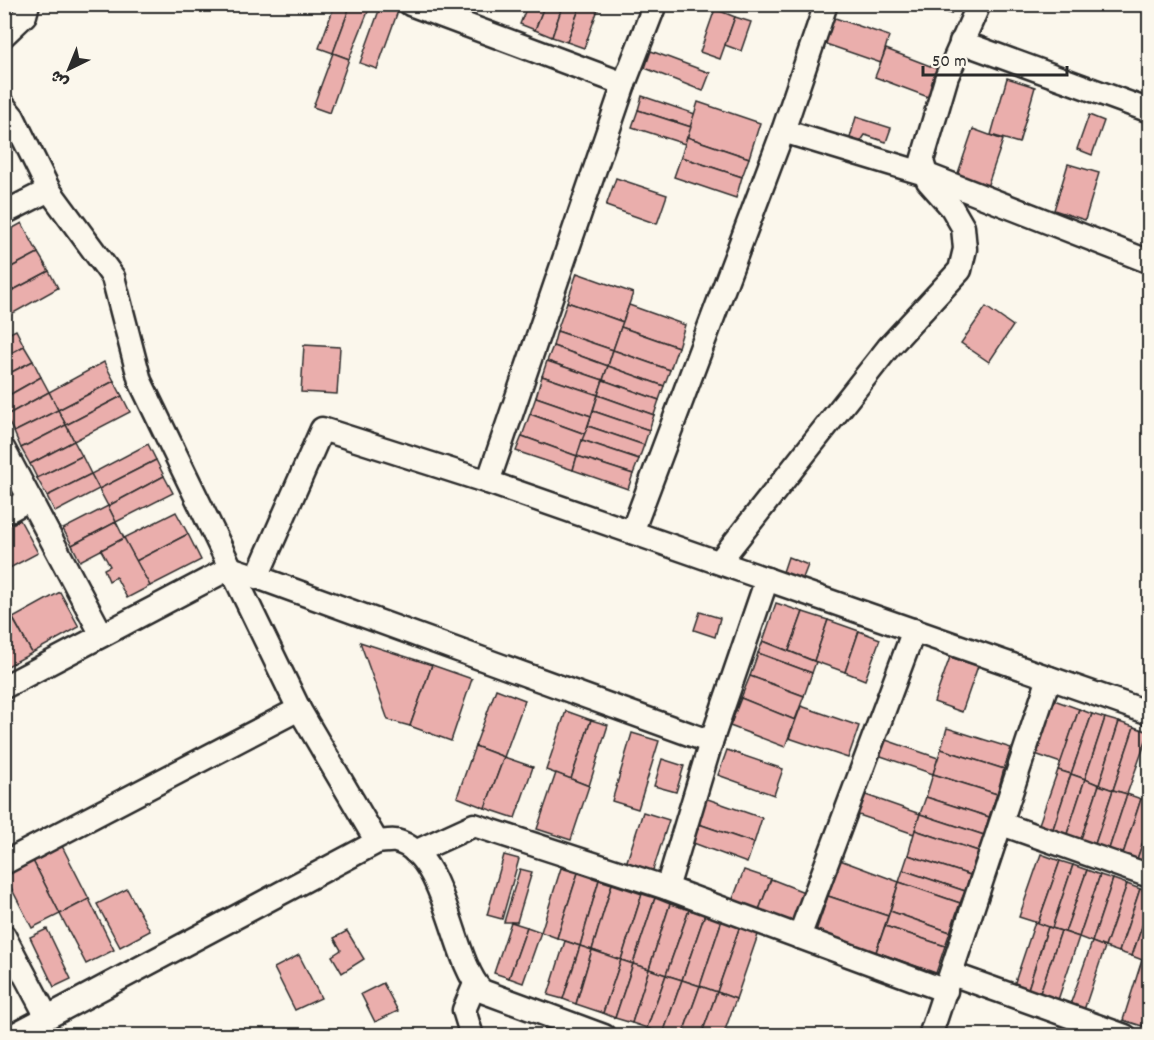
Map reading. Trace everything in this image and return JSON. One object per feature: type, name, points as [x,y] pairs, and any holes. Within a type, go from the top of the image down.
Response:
[{"type":"street","points":[[4,35],[25,15],[28,4]]},
{"type":"street","points":[[410,4],[624,84]]},
{"type":"street","points":[[488,482],[624,84],[655,4]]},
{"type":"street","points":[[632,532],[783,131],[826,4]]},
{"type":"street","points":[[719,562],[899,335],[960,270],[965,249],[963,227],[952,208],[924,174],[922,161],[930,128],[962,42],[979,4]]},
{"type":"street","points":[[962,42],[1149,111]]},
{"type":"street","points":[[4,106],[13,117],[49,190],[113,277],[140,381],[299,709],[377,842]]},
{"type":"street","points":[[783,131],[924,174],[1149,261]]},
{"type":"street","points":[[4,213],[49,190]]},
{"type":"street","points":[[257,577],[322,429],[488,482],[1149,713]]},
{"type":"street","points":[[4,450],[102,634]]},
{"type":"street","points":[[4,513],[30,499]]},
{"type":"street","points":[[4,687],[230,567],[711,742]]},
{"type":"street","points":[[667,888],[711,742],[767,579]]},
{"type":"street","points":[[799,937],[914,630]]},
{"type":"street","points":[[930,1035],[1049,678]]},
{"type":"street","points":[[4,864],[299,709]]},
{"type":"street","points":[[1002,824],[1149,876]]},
{"type":"street","points":[[415,852],[474,825],[667,888],[799,937],[1125,1035]]},
{"type":"street","points":[[12,1035],[377,842],[396,841],[415,852],[442,895],[475,984],[490,996],[604,1035]]},
{"type":"street","points":[[4,936],[47,1017]]},
{"type":"street","points":[[472,1035],[464,1010],[475,984]]},
{"type":"building","points":[[335,4],[351,4],[333,53],[319,48]]},
{"type":"building","points":[[351,4],[371,4],[349,59],[333,53]]},
{"type":"building","points":[[528,4],[545,4],[535,30],[520,24]]},
{"type":"building","points":[[545,4],[563,4],[552,37],[535,30]]},
{"type":"building","points":[[563,4],[581,4],[567,42],[552,37]]},
{"type":"building","points":[[581,4],[600,4],[584,48],[567,42]]},
{"type":"building","points":[[926,4],[955,4],[951,14]]},
{"type":"building","points":[[381,5],[398,11],[377,69],[360,63]]},
{"type":"building","points":[[715,9],[735,17],[720,59],[700,52]]},
{"type":"building","points":[[735,17],[751,22],[741,51],[725,45]]},
{"type":"building","points":[[832,17],[889,36],[881,63],[823,43]]},
{"type":"building","points":[[886,49],[938,69],[928,97],[875,77]]},
{"type":"building","points":[[651,51],[710,73],[703,91],[645,68]]},
{"type":"building","points":[[333,53],[349,59],[330,113],[313,107]]},
{"type":"building","points":[[1007,78],[1035,87],[1019,143],[991,135]]},
{"type":"building","points":[[642,96],[695,114],[691,127],[638,110]]},
{"type":"building","points":[[698,102],[760,123],[749,158],[687,137]]},
{"type":"building","points":[[638,110],[691,127],[685,144],[632,127]]},
{"type":"building","points":[[1089,115],[1104,121],[1092,155],[1077,149]]},
{"type":"building","points":[[856,117],[891,128],[886,142],[865,135],[859,144],[849,141]]},
{"type":"building","points":[[973,129],[1003,140],[987,187],[957,176]]},
{"type":"building","points":[[687,137],[749,158],[742,177],[681,157]]},
{"type":"building","points":[[681,157],[742,177],[736,198],[674,177]]},
{"type":"building","points":[[1068,164],[1099,173],[1085,220],[1054,210]]},
{"type":"building","points":[[616,178],[667,195],[657,224],[606,206]]},
{"type":"building","points":[[22,223],[38,253],[6,270],[4,233]]},
{"type":"building","points":[[38,253],[49,271],[4,295],[4,271]]},
{"type":"building","points":[[49,271],[58,288],[8,316],[4,309],[4,295]]},
{"type":"building","points":[[577,273],[633,293],[623,322],[567,302]]},
{"type":"building","points":[[567,302],[623,322],[613,350],[557,331]]},
{"type":"building","points":[[629,305],[685,325],[678,347],[621,327]]},
{"type":"building","points":[[986,307],[1013,326],[989,362],[961,343]]},
{"type":"building","points":[[621,327],[678,347],[670,370],[613,350]]},
{"type":"building","points":[[16,330],[24,346],[4,357],[4,336]]},
{"type":"building","points":[[557,331],[613,350],[608,366],[553,346]]},
{"type":"building","points":[[304,345],[340,347],[337,394],[301,392]]},
{"type":"building","points":[[24,346],[33,361],[4,376],[4,357]]},
{"type":"building","points":[[553,346],[608,366],[603,380],[547,361]]},
{"type":"building","points":[[613,350],[670,370],[664,386],[608,366]]},
{"type":"building","points":[[33,361],[41,377],[4,398],[4,376]]},
{"type":"building","points":[[547,361],[603,380],[598,395],[542,376]]},
{"type":"building","points":[[104,362],[114,381],[58,410],[49,392]]},
{"type":"building","points":[[608,366],[664,386],[659,400],[603,380]]},
{"type":"building","points":[[542,376],[598,395],[591,416],[536,397]]},
{"type":"building","points":[[41,377],[49,392],[5,416],[4,398]]},
{"type":"building","points":[[603,380],[659,400],[654,415],[598,395]]},
{"type":"building","points":[[114,381],[122,396],[66,425],[58,410]]},
{"type":"building","points":[[49,392],[58,410],[14,432],[5,416]]},
{"type":"building","points":[[598,395],[654,415],[649,430],[593,411]]},
{"type":"building","points":[[122,396],[130,412],[74,441],[66,425]]},
{"type":"building","points":[[536,397],[591,416],[585,434],[530,414]]},
{"type":"building","points":[[58,410],[66,425],[21,448],[14,432]]},
{"type":"building","points":[[593,411],[649,430],[644,445],[588,426]]},
{"type":"building","points":[[530,414],[585,434],[577,456],[522,436]]},
{"type":"building","points":[[66,425],[74,441],[30,464],[21,448]]},
{"type":"building","points":[[588,426],[644,445],[639,459],[582,440]]},
{"type":"building","points":[[522,436],[577,456],[573,470],[516,451]]},
{"type":"building","points":[[582,440],[639,459],[633,474],[577,456]]},
{"type":"building","points":[[74,441],[82,456],[37,478],[30,464]]},
{"type":"building","points":[[148,444],[156,460],[99,489],[91,474]]},
{"type":"building","points":[[82,456],[91,474],[47,496],[37,478]]},
{"type":"building","points":[[577,456],[633,474],[628,489],[573,470]]},
{"type":"building","points":[[156,460],[164,476],[108,506],[99,489]]},
{"type":"building","points":[[91,474],[99,489],[55,512],[47,496]]},
{"type":"building","points":[[164,476],[173,493],[116,522],[108,506]]},
{"type":"building","points":[[108,506],[116,522],[72,545],[63,529]]},
{"type":"building","points":[[176,512],[188,534],[136,561],[124,538]]},
{"type":"building","points":[[20,520],[38,553],[4,571],[4,528]]},
{"type":"building","points":[[116,522],[124,538],[80,561],[72,545]]},
{"type":"building","points":[[188,534],[201,560],[150,586],[136,561]]},
{"type":"building","points":[[124,538],[150,586],[127,598],[116,577],[109,581],[104,569],[110,566],[101,550]]},
{"type":"building","points":[[788,557],[808,565],[801,583],[782,575]]},
{"type":"building","points":[[60,592],[79,627],[32,653],[13,618]]},
{"type":"building","points":[[4,603],[32,653],[4,668]]},
{"type":"building","points":[[776,603],[803,612],[789,651],[763,641]]},
{"type":"building","points":[[700,612],[720,618],[715,637],[694,630]]},
{"type":"building","points":[[803,612],[828,620],[814,661],[789,651]]},
{"type":"building","points":[[828,620],[859,631],[845,672],[814,661]]},
{"type":"building","points":[[859,631],[880,639],[865,680],[845,672]]},
{"type":"building","points":[[763,641],[816,662],[812,673],[758,653]]},
{"type":"building","points":[[360,642],[432,665],[410,726],[388,720]]},
{"type":"building","points":[[758,653],[812,673],[804,696],[750,676]]},
{"type":"building","points":[[950,657],[978,666],[962,712],[934,702]]},
{"type":"building","points":[[432,665],[472,679],[451,741],[410,726]]},
{"type":"building","points":[[750,676],[804,696],[795,720],[741,698]]},
{"type":"building","points":[[496,689],[525,700],[504,757],[475,746]]},
{"type":"building","points":[[741,698],[795,720],[785,747],[730,726]]},
{"type":"building","points":[[1054,700],[1079,709],[1061,763],[1035,754]]},
{"type":"building","points":[[801,706],[859,726],[848,758],[789,738]]},
{"type":"building","points":[[1079,709],[1092,714],[1071,774],[1058,770]]},
{"type":"building","points":[[566,711],[591,720],[571,779],[546,770]]},
{"type":"building","points":[[1092,714],[1105,718],[1085,779],[1071,774]]},
{"type":"building","points":[[1105,718],[1119,722],[1099,785],[1085,779]]},
{"type":"building","points":[[591,720],[608,725],[589,786],[571,779]]},
{"type":"building","points":[[1119,722],[1134,727],[1113,790],[1099,785]]},
{"type":"building","points":[[1134,727],[1149,732],[1127,794],[1113,790]]},
{"type":"building","points":[[947,728],[1011,748],[1004,769],[941,749]]},
{"type":"building","points":[[632,733],[659,741],[638,809],[612,801]]},
{"type":"building","points":[[880,738],[938,758],[933,774],[875,754]]},
{"type":"building","points":[[475,746],[504,757],[485,808],[457,797]]},
{"type":"building","points":[[941,749],[1004,769],[997,794],[933,774]]},
{"type":"building","points":[[727,750],[783,769],[774,795],[718,775]]},
{"type":"building","points":[[504,757],[533,767],[515,818],[485,808]]},
{"type":"building","points":[[662,759],[684,766],[676,792],[654,786]]},
{"type":"building","points":[[1058,770],[1071,774],[1052,832],[1038,827]]},
{"type":"building","points":[[556,773],[589,786],[571,840],[537,829]]},
{"type":"building","points":[[933,774],[997,794],[989,817],[926,797]]},
{"type":"building","points":[[1071,774],[1085,779],[1066,837],[1052,832]]},
{"type":"building","points":[[1085,779],[1099,785],[1080,842],[1066,837]]},
{"type":"building","points":[[1099,785],[1113,790],[1094,847],[1080,842]]},
{"type":"building","points":[[1113,790],[1127,794],[1108,852],[1094,847]]},
{"type":"building","points":[[863,794],[920,814],[914,834],[856,814]]},
{"type":"building","points":[[1127,794],[1141,799],[1122,857],[1108,852]]},
{"type":"building","points":[[702,797],[762,818],[754,843],[693,822]]},
{"type":"building","points":[[926,797],[989,817],[984,835],[920,814]]},
{"type":"building","points":[[1141,799],[1150,802],[1150,822],[1136,862],[1122,857]]},
{"type":"building","points":[[643,812],[669,820],[652,873],[626,864]]},
{"type":"building","points":[[920,814],[984,835],[978,851],[915,830]]},
{"type":"building","points":[[693,822],[754,843],[747,863],[688,841]]},
{"type":"building","points":[[1150,822],[1150,866],[1136,862]]},
{"type":"building","points":[[915,830],[978,851],[970,875],[908,855]]},
{"type":"building","points":[[62,846],[89,899],[60,914],[33,861]]},
{"type":"building","points":[[1041,854],[1060,861],[1038,923],[1019,917]]},
{"type":"building","points":[[504,855],[519,859],[502,919],[487,915]]},
{"type":"building","points":[[908,855],[970,875],[965,891],[903,870]]},
{"type":"building","points":[[840,860],[899,882],[888,916],[828,896]]},
{"type":"building","points":[[33,861],[60,914],[32,928],[5,876]]},
{"type":"building","points":[[1060,861],[1073,865],[1052,928],[1038,923]]},
{"type":"building","points":[[1073,865],[1087,870],[1065,932],[1052,928]]},
{"type":"building","points":[[561,868],[578,873],[557,938],[541,932]]},
{"type":"building","points":[[520,869],[532,872],[517,922],[504,922]]},
{"type":"building","points":[[744,870],[771,879],[757,915],[731,904]]},
{"type":"building","points":[[903,870],[965,891],[960,903],[899,882]]},
{"type":"building","points":[[1087,870],[1100,875],[1079,937],[1065,932]]},
{"type":"building","points":[[578,873],[599,880],[580,946],[557,938]]},
{"type":"building","points":[[1100,875],[1113,879],[1092,942],[1079,937]]},
{"type":"building","points":[[771,879],[804,892],[791,927],[757,915]]},
{"type":"building","points":[[1113,879],[1127,884],[1105,947],[1092,942]]},
{"type":"building","points":[[599,880],[612,884],[592,950],[580,946]]},
{"type":"building","points":[[899,882],[960,903],[950,932],[890,911]]},
{"type":"building","points":[[612,884],[642,894],[621,960],[592,950]]},
{"type":"building","points":[[1127,884],[1140,889],[1119,952],[1105,947]]},
{"type":"building","points":[[127,889],[150,931],[120,947],[97,904]]},
{"type":"building","points":[[1140,889],[1150,892],[1150,903],[1132,956],[1119,952]]},
{"type":"building","points":[[642,894],[655,898],[633,964],[621,960]]},
{"type":"building","points":[[828,896],[888,916],[876,952],[816,931]]},
{"type":"building","points":[[655,898],[670,904],[649,969],[633,964]]},
{"type":"building","points":[[89,899],[114,950],[86,964],[60,914]]},
{"type":"building","points":[[1150,903],[1150,949],[1145,961],[1132,956]]},
{"type":"building","points":[[670,904],[689,910],[666,975],[649,969]]},
{"type":"building","points":[[689,910],[705,914],[682,980],[666,975]]},
{"type":"building","points":[[890,911],[950,932],[945,946],[885,926]]},
{"type":"building","points":[[705,914],[722,920],[700,986],[682,980]]},
{"type":"building","points":[[722,920],[740,926],[717,992],[700,986]]},
{"type":"building","points":[[511,922],[527,927],[509,978],[494,973]]},
{"type":"building","points":[[1035,922],[1048,927],[1028,989],[1014,985]]},
{"type":"building","points":[[740,926],[759,932],[736,999],[717,992]]},
{"type":"building","points":[[885,926],[945,946],[936,973],[876,952]]},
{"type":"building","points":[[527,927],[541,932],[523,983],[509,978]]},
{"type":"building","points":[[1048,927],[1061,931],[1040,993],[1028,989]]},
{"type":"building","points":[[47,929],[71,979],[54,987],[30,937]]},
{"type":"building","points":[[347,931],[364,959],[342,973],[332,956],[341,950],[334,938]]},
{"type":"building","points":[[1061,931],[1079,937],[1058,1000],[1040,993]]},
{"type":"building","points":[[565,941],[580,946],[563,999],[548,995]]},
{"type":"building","points":[[1092,942],[1105,947],[1084,1010],[1070,1005]]},
{"type":"building","points":[[580,946],[592,950],[576,1004],[563,999]]},
{"type":"building","points":[[592,950],[621,960],[603,1013],[576,1004]]},
{"type":"building","points":[[299,955],[321,998],[295,1010],[274,968]]},
{"type":"building","points":[[621,960],[633,964],[615,1018],[603,1013]]},
{"type":"building","points":[[1142,960],[1150,963],[1150,1003],[1142,1026],[1123,1020]]},
{"type":"building","points":[[633,964],[649,969],[632,1023],[615,1018]]},
{"type":"building","points":[[649,969],[666,975],[647,1028],[632,1023]]},
{"type":"building","points":[[666,975],[682,980],[663,1034],[647,1028]]},
{"type":"building","points":[[682,980],[700,986],[682,1036],[668,1036],[663,1034]]},
{"type":"building","points":[[383,983],[398,1011],[375,1022],[361,994]]},
{"type":"building","points":[[700,986],[717,992],[701,1036],[682,1036]]},
{"type":"building","points":[[717,992],[736,999],[723,1036],[701,1036]]},
{"type":"building","points":[[1150,1003],[1150,1028],[1142,1026]]}]
